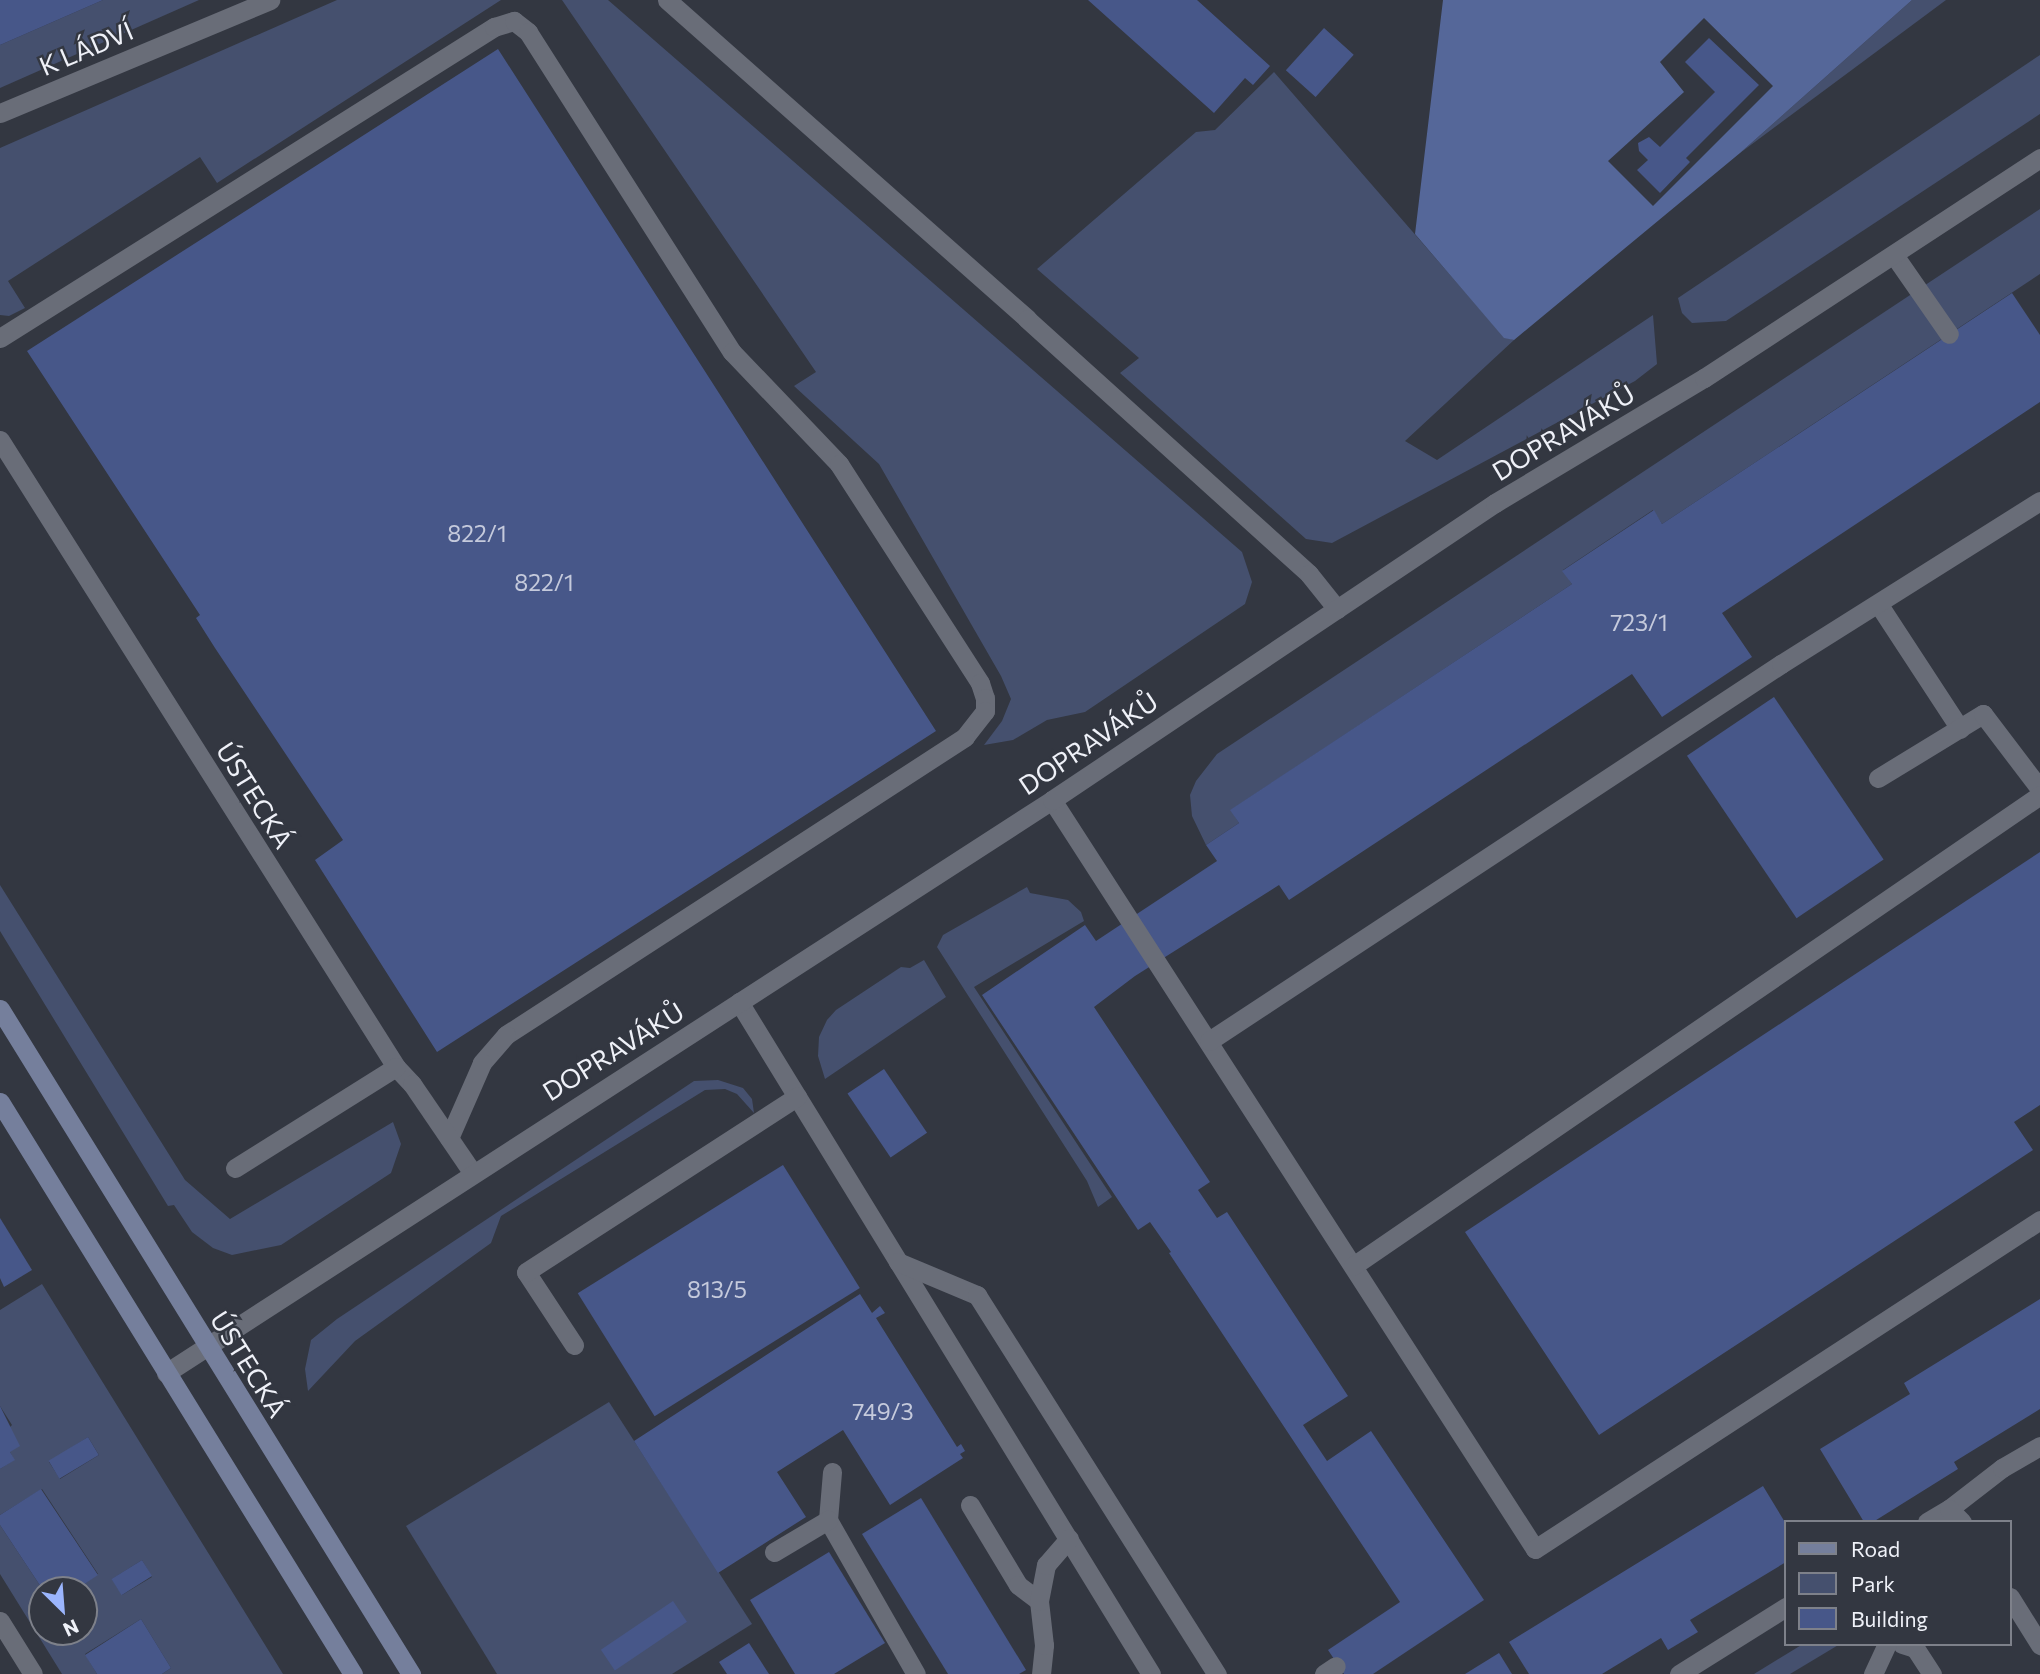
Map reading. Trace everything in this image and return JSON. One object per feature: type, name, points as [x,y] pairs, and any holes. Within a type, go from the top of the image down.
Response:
[{"type":"main road","name":"ÚSTECKÁ","points":[[0,1009],[411,1674]]},
{"type":"main road","points":[[0,1102],[353,1674]]},
{"type":"street","name":"K LÁDVÍ","points":[[0,113],[270,0]]},
{"type":"street","points":[[667,0],[1309,574],[1337,609]]},
{"type":"street","points":[[0,338],[494,27],[514,21],[528,32],[732,352],[839,464],[980,683],[985,698],[985,711],[965,737],[506,1035],[482,1063],[449,1138]]},
{"type":"street","name":"DOPRAVÁKŮ","points":[[166,1373],[472,1172],[1052,800],[1494,503],[1704,378],[2040,158]]},
{"type":"street","points":[[1894,255],[1949,334]]},
{"type":"street","name":"ÚSTECKÁ","points":[[0,440],[396,1067],[472,1172]]},
{"type":"street","points":[[1209,1041],[1781,664],[1879,605],[2040,501]]},
{"type":"street","points":[[1879,605],[1961,729]]},
{"type":"street","points":[[1353,1266],[2040,792],[2034,768],[1983,714],[1878,778]]},
{"type":"street","points":[[1052,800],[1535,1549],[2040,1220]]},
{"type":"street","points":[[739,1002],[1152,1674]]},
{"type":"street","points":[[235,1168],[396,1067]]},
{"type":"street","points":[[574,1345],[526,1272],[797,1097]]},
{"type":"street","points":[[898,1262],[977,1295],[1217,1674]]},
{"type":"street","points":[[1935,1520],[1955,1515],[2002,1468],[2040,1446]]},
{"type":"street","points":[[832,1472],[828,1520],[916,1674]]},
{"type":"street","points":[[970,1505],[1018,1585],[1039,1601]]},
{"type":"street","points":[[774,1552],[828,1520]]},
{"type":"street","points":[[1041,1674],[1044,1645],[1039,1601],[1046,1565],[1069,1539]]},
{"type":"street","points":[[2012,1600],[2040,1645]]},
{"type":"street","points":[[1679,1674],[1784,1608]]},
{"type":"street","points":[[0,1621],[33,1674]]},
{"type":"street","points":[[1873,1674],[1886,1646]]},
{"type":"street","points":[[1908,1646],[1914,1648],[1932,1674]]},
{"type":"green space","points":[[103,0],[199,0],[0,88],[0,45]]},
{"type":"green space","points":[[337,0],[501,0],[217,183],[200,157],[8,281],[25,308],[9,316],[0,315],[0,148]]},
{"type":"green space","points":[[562,0],[608,0],[1242,552],[1252,582],[1245,604],[1085,712],[1047,720],[1013,740],[984,745],[1002,721],[1011,699],[1001,676],[879,464],[794,386],[816,372]]},
{"type":"green space","points":[[1912,0],[1946,0],[1740,153]]},
{"type":"green space","points":[[2040,55],[2040,114],[1726,321],[1692,323],[1682,313],[1678,298]]},
{"type":"green space","points":[[1274,72],[1504,337],[1514,340],[1405,441],[1437,460],[1653,315],[1657,364],[1635,381],[1332,543],[1306,539],[1120,373],[1139,358],[1037,269],[1196,132],[1215,130]]},
{"type":"green space","points":[[2040,209],[2040,274],[1662,524],[1653,510],[1563,570],[1572,584],[1231,810],[1239,823],[1206,845],[1192,816],[1190,795],[1196,781],[1217,754]]},
{"type":"green space","points":[[0,885],[185,1180],[230,1219],[393,1122],[401,1144],[391,1173],[281,1245],[232,1255],[213,1248],[192,1232],[174,1205],[168,1206],[0,931]]},
{"type":"green space","points":[[1027,887],[1030,893],[1068,900],[1081,912],[1084,921],[974,987],[1112,1197],[1098,1207],[1087,1181],[937,947],[943,935]]},
{"type":"green space","points":[[924,960],[946,997],[825,1079],[818,1056],[819,1037],[827,1020],[836,1010],[901,967],[910,968]]},
{"type":"green space","points":[[718,1080],[743,1088],[752,1099],[754,1113],[737,1094],[725,1089],[705,1090],[501,1216],[491,1243],[355,1341],[308,1391],[305,1369],[311,1340],[337,1319],[694,1081]]},
{"type":"green space","points":[[42,1284],[283,1674],[162,1674],[171,1668],[141,1619],[98,1646],[98,1576],[95,1576],[98,1574],[42,1489],[0,1515],[0,1469],[14,1460],[10,1452],[9,1428],[12,1425],[0,1406],[0,1310]],"holes":[[[88,1437],[99,1455],[60,1479],[49,1462]],[[142,1560],[152,1577],[122,1595],[112,1579]]]},
{"type":"green space","points":[[609,1402],[752,1624],[672,1674],[497,1674],[406,1526]]},
{"type":"green space","points":[[0,1525],[34,1576],[28,1576],[28,1619],[0,1574]]},
{"type":"green space","points":[[45,1646],[98,1646],[85,1654],[97,1674],[62,1674]]},
{"type":"green space","points":[[1800,1646],[1837,1646],[1790,1674],[1754,1674]]},
{"type":"shaded area","points":[[1443,0],[1912,0],[1740,153],[1514,340],[1504,338],[1415,234]],"holes":[[[1704,18],[1773,86],[1653,206],[1608,161],[1684,92],[1660,62]]]},
{"type":"building","points":[[0,0],[103,0],[0,45]]},
{"type":"building","points":[[1088,0],[1197,0],[1270,66],[1253,85],[1245,78],[1214,113]]},
{"type":"building","points":[[1324,28],[1354,55],[1316,97],[1286,70]]},
{"type":"building","points":[[1709,38],[1759,85],[1686,158],[1690,162],[1660,193],[1637,170],[1648,160],[1639,151],[1638,143],[1649,137],[1660,147],[1715,92],[1685,62]]},
{"type":"building","points":[[498,49],[936,731],[437,1052],[315,860],[343,840],[215,648],[196,618],[200,615],[27,351]]},
{"type":"building","points":[[2012,293],[2040,335],[2040,402],[1722,613],[1752,657],[1662,717],[1632,674],[1289,900],[1279,885],[1135,976],[1094,1007],[1210,1182],[1198,1190],[1217,1218],[1227,1212],[1348,1396],[1303,1425],[1327,1461],[1371,1431],[1484,1600],[1373,1674],[1344,1674],[1328,1650],[1400,1602],[1169,1253],[1171,1252],[1150,1222],[1138,1230],[982,995],[1085,925],[1096,941],[1217,861],[1206,845],[1239,823],[1230,810],[1572,584],[1562,571],[1654,510],[1662,524]]},
{"type":"building","points":[[1774,697],[1884,859],[1797,918],[1687,756]]},
{"type":"building","points":[[2040,852],[2040,1105],[2014,1122],[2033,1150],[1599,1435],[1465,1232]]},
{"type":"building","points":[[884,1069],[927,1133],[891,1157],[848,1094]]},
{"type":"building","points":[[783,1165],[860,1288],[655,1416],[578,1293]]},
{"type":"building","points":[[0,1218],[32,1270],[4,1287],[0,1278]]},
{"type":"building","points":[[860,1294],[872,1313],[880,1306],[885,1313],[876,1318],[957,1447],[961,1444],[965,1451],[960,1454],[963,1458],[890,1505],[843,1430],[777,1472],[806,1517],[718,1573],[634,1441]]},
{"type":"building","points":[[2040,1299],[2040,1409],[1954,1462],[1958,1469],[1876,1520],[1863,1520],[1820,1449],[1910,1394],[1904,1383]]},
{"type":"building","points":[[0,1406],[20,1446],[10,1452],[15,1460],[0,1469]]},
{"type":"building","points":[[88,1437],[99,1455],[59,1479],[49,1461]]},
{"type":"building","points":[[1763,1486],[1784,1521],[1784,1563],[1690,1620],[1698,1632],[1668,1650],[1661,1638],[1602,1674],[1529,1674],[1509,1642]]},
{"type":"building","points":[[41,1489],[98,1575],[34,1576],[0,1525],[0,1515]]},
{"type":"building","points":[[921,1498],[1026,1670],[1019,1674],[948,1674],[862,1534]]},
{"type":"building","points":[[829,1552],[885,1643],[834,1674],[795,1674],[750,1600]]},
{"type":"building","points":[[142,1560],[152,1576],[122,1595],[111,1579]]},
{"type":"building","points":[[673,1601],[687,1622],[615,1670],[601,1650]]},
{"type":"building","points":[[141,1619],[171,1668],[162,1674],[97,1674],[85,1655]]},
{"type":"building","points":[[749,1643],[769,1674],[727,1674],[719,1662]]},
{"type":"building","points":[[1499,1653],[1512,1674],[1465,1674]]}]
